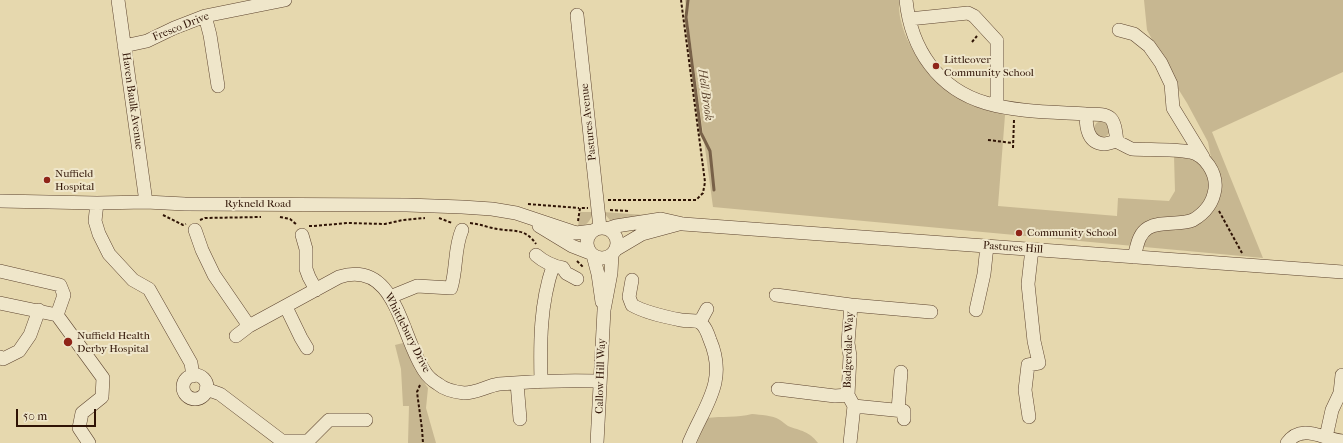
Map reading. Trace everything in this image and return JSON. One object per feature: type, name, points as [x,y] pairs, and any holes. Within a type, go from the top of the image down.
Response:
[{"type":"street","name":"Haven Baulk Avenue","points":[[118,0],[146,202]]},
{"type":"street","name":"Fresco Drive","points":[[124,46],[147,41],[174,28],[205,16],[285,0]]},
{"type":"street","points":[[906,0],[912,32],[919,49],[940,77],[956,89],[972,98],[1007,108],[1099,114],[1108,116],[1115,125],[1117,142]]},
{"type":"street","points":[[909,19],[968,13],[974,16],[997,41],[997,106]]},
{"type":"street","name":"Pastures Avenue","points":[[577,15],[600,229]]},
{"type":"street","points":[[205,16],[210,35],[218,86]]},
{"type":"street","points":[[1119,30],[1134,34],[1149,46],[1161,63],[1171,84],[1173,108],[1212,171],[1215,186],[1213,199],[1204,212],[1192,220],[1159,224],[1148,227],[1141,234],[1134,257]]},
{"type":"street","points":[[1086,114],[1086,127],[1089,135],[1094,141],[1102,144],[1117,142],[1132,149],[1191,152],[1204,159]]},
{"type":"street","name":"Rykneld Road","points":[[0,201],[415,205],[492,209],[518,208],[576,233],[600,229]]},
{"type":"street","points":[[97,203],[95,221],[99,234],[109,254],[133,280],[149,289],[191,363],[192,376]]},
{"type":"street","name":"Rykneld Road","points":[[518,208],[572,246],[591,254]]},
{"type":"street","name":"Pastures Hill","points":[[600,229],[661,219],[683,224],[1343,272]]},
{"type":"street","name":"Pastures Hill","points":[[613,252],[642,234],[683,224]]},
{"type":"street","points":[[390,297],[417,286],[451,288],[455,276],[458,240],[463,225]]},
{"type":"street","points":[[193,226],[214,275],[250,326]]},
{"type":"street","points":[[600,229],[614,235],[616,240],[613,252],[606,257],[601,258],[591,254],[587,245],[588,237],[600,229]]},
{"type":"street","points":[[302,236],[306,249],[306,269],[308,277],[316,290]]},
{"type":"street","points":[[976,310],[984,274],[987,246]]},
{"type":"street","points":[[1029,417],[1024,390],[1028,365],[1039,363],[1034,341],[1028,284],[1032,250]]},
{"type":"street","name":"Callow Hill Way","points":[[597,443],[604,310],[611,273],[613,252]]},
{"type":"street","name":"Callow Hill Way","points":[[591,254],[598,274],[604,310]]},
{"type":"street","points":[[541,382],[540,346],[543,304],[549,263],[576,279]]},
{"type":"street","points":[[0,270],[60,285],[64,295],[57,315]]},
{"type":"street","name":"Whittlebury Drive","points":[[236,336],[250,326],[339,277],[356,274],[373,278],[381,284],[390,297],[417,357],[426,373],[440,386],[465,393],[473,392],[489,386],[517,383],[565,380],[600,381]]},
{"type":"street","points":[[632,280],[629,297],[632,306],[647,312],[681,320],[700,322],[704,327],[712,346],[716,359],[717,374],[713,390],[689,443]]},
{"type":"street","name":"Badgerdale Way","points":[[776,295],[831,303],[931,312]]},
{"type":"street","points":[[0,303],[57,315],[103,378],[102,397],[82,413],[79,428],[89,443]]},
{"type":"street","name":"Badgerdale Way","points":[[850,443],[846,399],[850,356],[848,342],[851,305]]},
{"type":"street","points":[[286,307],[307,348]]},
{"type":"street","points":[[700,322],[707,309]]},
{"type":"street","points":[[0,357],[3,359],[19,351],[30,335],[39,310]]},
{"type":"street","name":"Badgerdale Way","points":[[778,389],[846,399],[901,414],[899,392],[901,372]]},
{"type":"street","points":[[1326,437],[1332,410],[1340,393],[1342,375]]},
{"type":"street","points":[[192,376],[199,376],[204,379],[206,385],[205,393],[194,399],[188,397],[183,386],[187,379],[192,376]]},
{"type":"street","points":[[517,383],[520,419]]},
{"type":"street","points":[[206,389],[220,394],[282,441],[308,441],[329,420],[366,420]]},
{"type":"street","points":[[1287,443],[1294,435],[1303,432],[1318,434],[1343,441]]},
{"type":"path","points":[[597,200],[696,200],[703,193],[705,182],[681,0]]},
{"type":"path","points":[[1013,148],[1014,118]]},
{"type":"path","points":[[988,140],[1013,143]]},
{"type":"path","points":[[1213,199],[1239,247]]},
{"type":"path","points":[[146,202],[157,213],[183,225],[193,226],[205,218],[262,217]]},
{"type":"path","points":[[518,208],[580,208]]},
{"type":"path","points":[[277,217],[290,219],[297,225],[313,226],[348,223],[385,224],[428,217]]},
{"type":"path","points":[[433,217],[451,224],[463,225],[477,223],[497,229],[517,230],[525,233],[531,238],[549,263]]},
{"type":"path","points":[[423,443],[417,392],[426,373]]},
{"type":"shaded area","name":"Littleover Community School","points":[[685,0],[899,0],[900,19],[910,45],[917,57],[935,79],[945,89],[967,103],[1005,115],[998,206],[1117,216],[1118,198],[1169,201],[1175,191],[1174,156],[1195,160],[1213,168],[1208,142],[1147,30],[1144,0],[1343,0],[1343,72],[1212,132],[1263,258],[713,207]]},
{"type":"shaded area","points":[[1102,121],[1108,123],[1110,129],[1108,135],[1102,137],[1096,135],[1094,129],[1096,123]]},
{"type":"shaded area","points":[[580,212],[593,212],[588,222],[578,227]]},
{"type":"shaded area","points":[[603,212],[646,216],[614,221],[610,220]]},
{"type":"shaded area","points":[[403,343],[415,370],[428,388],[426,408],[436,443],[408,443],[409,406],[403,406],[401,369],[395,345]]},
{"type":"shaded area","points":[[752,414],[777,418],[788,426],[808,434],[818,443],[697,443],[707,418]]},
{"type":"waterway","name":"Hell Brook","points":[[688,0],[686,17],[701,133],[710,151],[714,190]]},
{"type":"place","name":"Littleover Community School","points":[[936,66]]},
{"type":"place","name":"Nuffield Hospital","points":[[47,180]]},
{"type":"place","name":"Community School","points":[[1019,233]]},
{"type":"place","name":"Nuffield Health Derby Hospital","points":[[68,342]]}]
